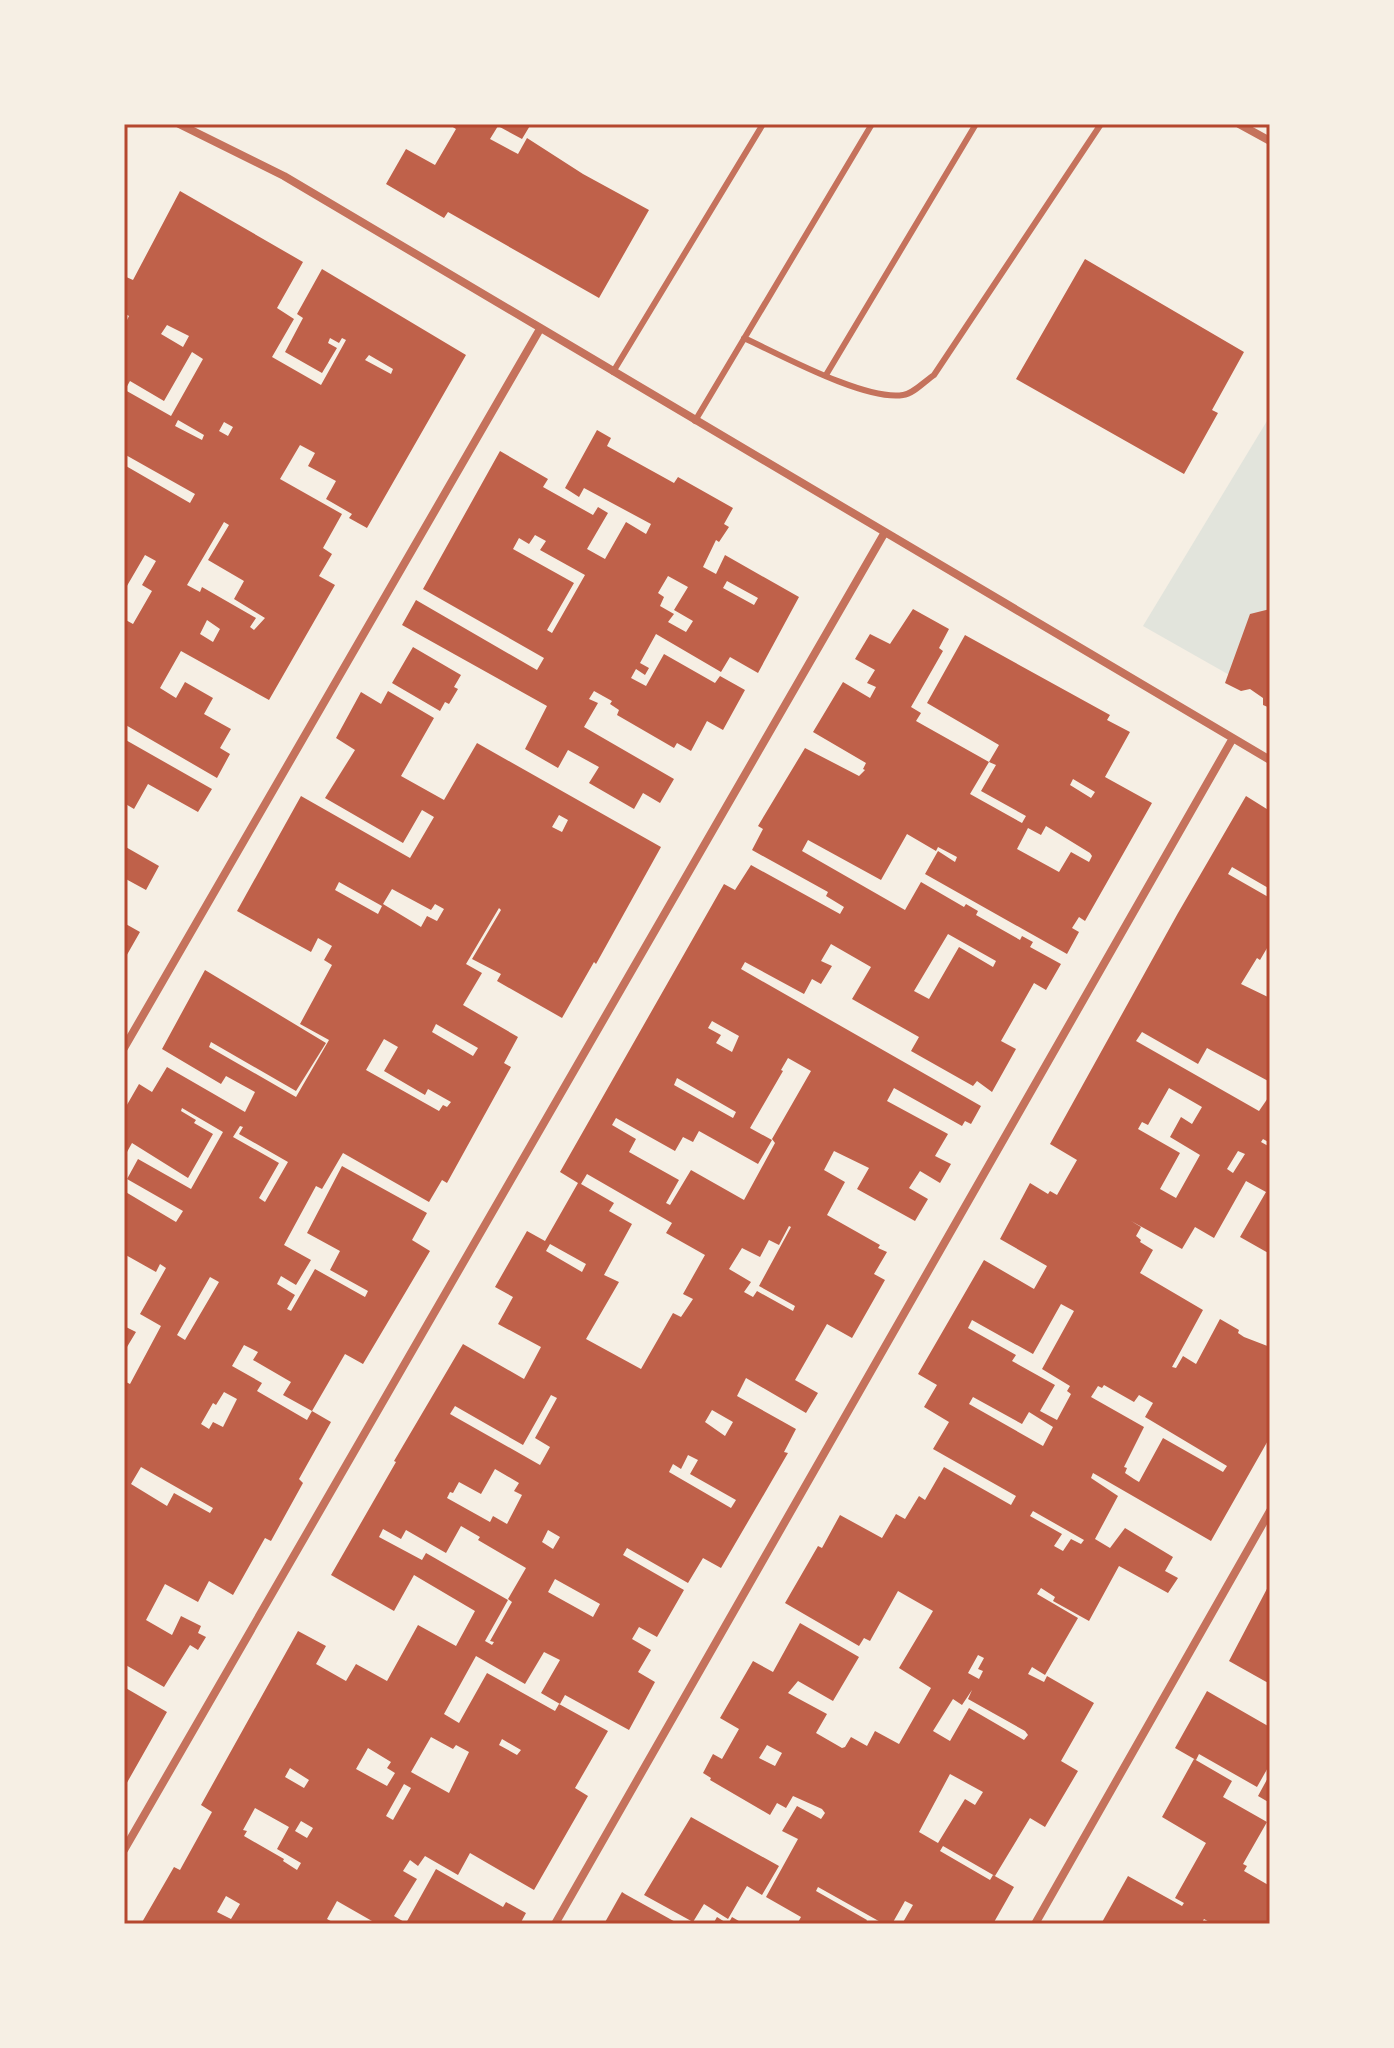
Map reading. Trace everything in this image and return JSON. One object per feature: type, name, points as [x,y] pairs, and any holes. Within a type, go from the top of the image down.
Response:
[{"type":"street","points":[[179,124],[284,176],[1270,760]]},
{"type":"street","points":[[1239,124],[1270,141]]},
{"type":"street","points":[[124,1048],[540,329]]},
{"type":"street","points":[[124,1850],[885,532]]},
{"type":"street","points":[[555,1924],[1233,738]]},
{"type":"street","points":[[1035,1924],[1270,1511]]},
{"type":"lane","points":[[613,372],[763,124]]},
{"type":"lane","points":[[695,421],[872,124]]},
{"type":"lane","points":[[826,375],[976,124]]},
{"type":"lane","points":[[744,338],[826,375],[881,395],[906,395],[934,375],[1101,124]]},
{"type":"shaded area","points":[[1270,416],[1270,698],[1143,626]]},
{"type":"building","points":[[448,124],[531,124],[522,139],[498,126],[490,139],[518,154],[527,138],[583,174],[649,210],[599,298],[448,212],[444,218],[386,184],[406,149],[435,165],[456,129]]},
{"type":"building","points":[[180,191],[303,262],[277,308],[294,319],[272,357],[321,385],[346,340],[342,338],[339,343],[330,338],[328,343],[337,348],[322,373],[285,352],[303,318],[297,314],[322,269],[466,355],[367,528],[349,518],[352,514],[326,499],[336,481],[308,466],[315,453],[300,445],[280,479],[342,514],[323,548],[332,554],[319,576],[335,585],[269,700],[181,651],[160,688],[176,698],[185,682],[213,698],[204,714],[231,729],[220,748],[230,754],[217,778],[124,724],[124,619],[133,624],[152,591],[142,585],[156,561],[145,555],[124,591],[124,468],[126,466],[190,503],[195,494],[124,454],[124,326],[129,316],[124,313],[124,276],[133,280]],"holes":[[[167,325],[189,336],[183,347],[161,334]],[[192,352],[203,359],[171,416],[125,390],[130,381],[164,401]],[[369,355],[393,369],[391,374],[365,360]],[[178,420],[204,435],[202,440],[175,426]],[[224,422],[233,427],[228,436],[219,431]],[[224,522],[229,525],[208,560],[244,581],[234,599],[265,618],[254,630],[250,627],[256,618],[202,587],[200,592],[187,585]],[[207,620],[220,629],[213,642],[200,634]]]},
{"type":"building","points":[[1085,259],[1244,352],[1212,410],[1218,413],[1184,474],[1016,379]]},
{"type":"building","points":[[597,430],[611,438],[607,446],[674,483],[678,477],[733,508],[724,524],[729,527],[719,542],[716,540],[703,567],[716,574],[725,555],[799,597],[758,673],[730,657],[721,672],[656,634],[640,663],[649,668],[645,675],[636,669],[631,678],[646,686],[664,654],[715,683],[720,676],[745,690],[723,730],[707,721],[691,751],[677,743],[674,748],[617,715],[619,710],[610,704],[612,701],[594,691],[589,699],[598,703],[584,727],[674,779],[660,803],[643,793],[634,809],[589,783],[599,767],[568,750],[558,768],[525,749],[547,706],[402,625],[416,600],[537,670],[544,658],[423,589],[500,451],[548,479],[543,487],[593,515],[598,507],[608,513],[587,549],[605,559],[626,522],[646,534],[651,524],[584,488],[579,497],[565,488]],"holes":[[[535,535],[546,541],[540,550],[585,575],[552,633],[547,630],[574,583],[513,549],[519,538],[529,544]],[[668,576],[688,587],[674,610],[693,621],[686,632],[668,622],[674,614],[660,606],[664,597],[658,593]],[[727,581],[758,598],[754,605],[723,588]]]},
{"type":"building","points":[[913,609],[949,629],[939,648],[943,651],[911,707],[921,713],[916,721],[989,762],[999,745],[927,703],[965,635],[1110,715],[1107,720],[1130,732],[1105,777],[1152,803],[1085,921],[1079,917],[1072,928],[1079,932],[1067,954],[925,874],[938,851],[955,862],[957,857],[938,847],[936,851],[907,834],[881,880],[808,840],[802,851],[905,910],[921,882],[964,907],[966,904],[978,911],[976,915],[1020,940],[1022,936],[1033,942],[1030,947],[1061,964],[1046,990],[1034,983],[1001,1041],[1016,1049],[992,1092],[977,1081],[973,1086],[911,1051],[919,1037],[852,999],[871,967],[831,944],[821,961],[832,966],[821,984],[812,979],[804,994],[745,962],[741,969],[981,1106],[971,1124],[965,1121],[962,1126],[894,1088],[887,1101],[948,1134],[935,1156],[951,1164],[940,1183],[920,1171],[909,1188],[928,1199],[915,1221],[857,1189],[869,1168],[834,1151],[824,1170],[845,1182],[827,1215],[887,1252],[874,1274],[885,1280],[852,1338],[827,1324],[795,1380],[818,1393],[806,1413],[746,1378],[737,1396],[796,1429],[784,1452],[788,1453],[721,1568],[703,1558],[688,1583],[627,1548],[623,1555],[684,1590],[657,1637],[639,1627],[632,1639],[651,1650],[638,1672],[655,1682],[629,1730],[565,1695],[560,1704],[541,1693],[560,1660],[544,1652],[525,1684],[476,1656],[444,1714],[459,1723],[487,1673],[555,1711],[559,1704],[608,1731],[575,1788],[588,1796],[534,1890],[470,1853],[458,1875],[425,1856],[418,1866],[410,1860],[403,1871],[417,1879],[394,1916],[406,1923],[436,1869],[503,1907],[506,1902],[526,1913],[520,1924],[371,1924],[372,1921],[337,1901],[327,1919],[336,1924],[141,1924],[174,1867],[180,1870],[212,1812],[201,1805],[298,1631],[326,1646],[316,1664],[346,1681],[356,1664],[387,1681],[418,1625],[456,1646],[475,1611],[414,1575],[394,1611],[331,1575],[463,1344],[524,1379],[541,1347],[498,1324],[513,1297],[495,1287],[527,1231],[545,1241],[578,1183],[560,1172],[724,884],[735,890],[751,865],[840,914],[844,907],[826,896],[828,892],[752,850],[763,829],[758,826],[805,748],[859,776],[865,770],[866,763],[813,732],[843,682],[870,698],[876,687],[867,683],[875,670],[855,659],[870,634],[890,644]],"holes":[[[989,762],[996,765],[981,791],[1026,816],[1022,823],[970,794]],[[1073,779],[1095,792],[1091,798],[1070,785]],[[1046,826],[1092,856],[1089,862],[1071,852],[1059,872],[1017,849],[1028,828],[1041,835]],[[948,934],[996,961],[993,967],[959,947],[929,999],[914,991]],[[712,1021],[739,1036],[732,1052],[716,1043],[721,1035],[708,1028]],[[788,1058],[811,1071],[772,1139],[775,1143],[744,1200],[691,1170],[670,1205],[666,1203],[679,1180],[629,1152],[636,1139],[612,1125],[616,1118],[675,1151],[683,1137],[693,1142],[699,1131],[758,1164],[772,1140],[750,1128]],[[677,1078],[736,1112],[733,1118],[674,1085]],[[587,1174],[672,1223],[666,1233],[705,1255],[683,1294],[693,1299],[681,1317],[673,1313],[641,1369],[586,1339],[619,1282],[604,1275],[632,1224],[609,1211],[614,1203],[581,1184]],[[791,1227],[759,1286],[795,1306],[793,1311],[757,1291],[753,1297],[744,1292],[751,1282],[729,1269],[742,1248],[760,1257],[769,1240],[779,1245]],[[550,1244],[586,1264],[582,1272],[546,1251]],[[551,1395],[557,1398],[535,1438],[550,1447],[540,1465],[450,1414],[455,1406],[523,1445]],[[712,1410],[733,1422],[725,1436],[705,1422]],[[688,1455],[698,1460],[690,1474],[736,1500],[731,1508],[669,1472],[673,1464],[681,1469]],[[495,1469],[519,1483],[514,1491],[522,1495],[507,1524],[493,1516],[490,1522],[447,1498],[450,1492],[453,1493],[459,1482],[481,1494]],[[461,1526],[480,1537],[478,1540],[526,1568],[508,1599],[512,1602],[490,1641],[494,1642],[492,1645],[485,1641],[508,1600],[426,1553],[422,1560],[379,1537],[383,1529],[401,1539],[406,1530],[446,1553]],[[548,1530],[560,1537],[553,1549],[542,1542]],[[555,1579],[600,1604],[593,1617],[548,1592]],[[431,1737],[453,1749],[456,1745],[469,1752],[449,1793],[411,1772]],[[502,1739],[521,1750],[517,1755],[499,1745]],[[368,1748],[391,1762],[387,1768],[395,1773],[387,1786],[356,1769]],[[290,1768],[309,1780],[304,1788],[285,1777]],[[404,1784],[411,1788],[393,1820],[386,1816]],[[255,1808],[289,1827],[277,1849],[301,1863],[297,1870],[244,1836],[247,1831],[243,1830]],[[301,1821],[313,1828],[307,1838],[295,1831]],[[226,1896],[240,1904],[231,1919],[217,1912]]]},
{"type":"building","points":[[1270,609],[1270,708],[1263,705],[1263,698],[1250,689],[1241,691],[1225,683],[1250,614]]},
{"type":"building","points":[[413,647],[461,675],[454,687],[458,689],[449,704],[445,702],[440,711],[392,683]]},
{"type":"building","points":[[388,691],[434,718],[401,776],[444,800],[477,743],[661,847],[562,1018],[497,981],[501,974],[472,959],[501,910],[499,908],[466,964],[482,973],[463,1005],[518,1037],[504,1063],[511,1067],[447,1183],[442,1180],[429,1202],[343,1153],[322,1189],[316,1186],[284,1245],[311,1260],[296,1285],[281,1276],[277,1284],[295,1295],[287,1309],[291,1311],[315,1269],[365,1297],[368,1291],[330,1270],[340,1251],[307,1233],[342,1166],[427,1213],[412,1240],[430,1251],[363,1364],[345,1354],[312,1411],[331,1422],[299,1479],[303,1483],[271,1541],[265,1538],[233,1595],[209,1581],[198,1602],[165,1584],[146,1620],[172,1635],[181,1616],[201,1626],[198,1633],[206,1637],[198,1650],[190,1645],[164,1687],[124,1664],[124,1381],[130,1384],[161,1326],[140,1314],[166,1268],[160,1264],[156,1272],[124,1254],[124,1191],[176,1222],[183,1211],[127,1179],[138,1159],[191,1189],[223,1132],[182,1108],[181,1111],[196,1120],[194,1123],[213,1134],[188,1178],[132,1143],[127,1152],[124,1151],[124,1110],[139,1084],[152,1092],[167,1067],[245,1112],[255,1092],[226,1076],[221,1084],[162,1049],[205,970],[326,1043],[296,1091],[211,1042],[209,1047],[296,1097],[329,1040],[300,1024],[332,965],[324,960],[332,946],[318,938],[311,952],[237,911],[301,796],[410,858],[434,817],[422,810],[403,843],[325,798],[355,750],[336,738],[361,692],[381,704]],"holes":[[[559,815],[568,820],[562,832],[552,827]],[[339,882],[382,906],[378,914],[335,890]],[[392,889],[431,910],[435,904],[444,909],[437,921],[427,916],[421,927],[383,904]],[[436,1024],[478,1048],[473,1056],[432,1032]],[[384,1039],[398,1047],[384,1071],[425,1095],[428,1089],[451,1102],[439,1111],[366,1070]],[[240,1126],[243,1127],[239,1134],[288,1162],[265,1202],[259,1198],[279,1163],[233,1137]],[[210,1277],[219,1282],[185,1340],[177,1335]],[[244,1345],[258,1352],[253,1360],[291,1382],[283,1395],[312,1411],[307,1420],[257,1391],[262,1383],[232,1366]],[[224,1392],[237,1399],[223,1427],[213,1422],[209,1429],[201,1424],[213,1403],[216,1405]],[[141,1467],[213,1508],[210,1513],[174,1493],[167,1506],[131,1484]]]},
{"type":"building","points":[[124,739],[212,789],[198,812],[148,784],[134,809],[124,803]]},
{"type":"building","points":[[1246,796],[1270,811],[1270,889],[1232,867],[1228,874],[1270,898],[1270,943],[1241,984],[1270,998],[1270,1082],[1207,1048],[1198,1064],[1142,1032],[1136,1041],[1259,1111],[1270,1095],[1270,1143],[1263,1139],[1261,1142],[1270,1147],[1270,1254],[1240,1237],[1266,1192],[1246,1181],[1214,1238],[1195,1227],[1182,1249],[1131,1221],[1141,1227],[1136,1236],[1140,1242],[1153,1250],[1140,1273],[1203,1310],[1172,1367],[1176,1368],[1183,1356],[1196,1364],[1220,1319],[1239,1330],[1238,1333],[1244,1337],[1270,1347],[1270,1437],[1211,1541],[1093,1473],[1091,1478],[1118,1496],[1095,1539],[1110,1548],[1125,1528],[1173,1557],[1165,1571],[1178,1578],[1168,1593],[1119,1566],[1089,1621],[1053,1601],[1055,1597],[1041,1588],[1037,1594],[1078,1618],[1045,1675],[1032,1667],[1028,1674],[1044,1682],[1047,1676],[1094,1703],[1061,1761],[1078,1771],[1045,1827],[1030,1818],[995,1876],[943,1846],[940,1851],[990,1880],[993,1875],[1014,1887],[993,1924],[902,1924],[913,1905],[905,1901],[892,1924],[884,1924],[818,1887],[816,1891],[867,1920],[865,1924],[797,1924],[801,1917],[766,1897],[798,1839],[782,1831],[797,1806],[821,1819],[825,1813],[793,1796],[786,1808],[777,1803],[770,1815],[710,1780],[703,1773],[713,1754],[722,1759],[739,1729],[720,1718],[753,1661],[773,1672],[800,1623],[859,1657],[833,1701],[798,1681],[788,1693],[827,1714],[816,1733],[842,1748],[851,1737],[867,1746],[875,1731],[899,1744],[931,1688],[899,1668],[933,1611],[898,1591],[870,1641],[864,1638],[859,1646],[785,1603],[840,1515],[882,1538],[896,1514],[905,1519],[919,1496],[925,1500],[944,1467],[1011,1505],[1016,1496],[933,1449],[949,1422],[924,1407],[937,1385],[918,1374],[984,1260],[1034,1289],[1047,1266],[1000,1239],[1030,1183],[1048,1194],[1050,1191],[1057,1195],[1077,1160],[1050,1144]],"holes":[[[1169,1088],[1202,1107],[1192,1124],[1181,1117],[1170,1137],[1200,1155],[1176,1198],[1160,1189],[1180,1153],[1138,1129],[1142,1122],[1148,1125]],[[1238,1151],[1245,1154],[1233,1173],[1227,1169]],[[1061,1304],[1074,1311],[1042,1369],[1070,1386],[1067,1391],[1071,1394],[1057,1420],[1040,1411],[1055,1385],[1012,1361],[1016,1355],[968,1328],[972,1320],[1033,1354]],[[1104,1385],[1134,1402],[1139,1395],[1153,1403],[1145,1417],[1227,1466],[1223,1472],[1163,1438],[1139,1482],[1125,1473],[1127,1468],[1124,1467],[1144,1427],[1091,1397],[1098,1386],[1102,1388]],[[973,1397],[1022,1424],[1029,1412],[1053,1427],[1043,1446],[969,1404]],[[1033,1511],[1084,1540],[1081,1544],[1071,1539],[1063,1551],[1054,1546],[1062,1534],[1030,1516]],[[978,1655],[984,1658],[978,1669],[983,1671],[979,1679],[968,1673]],[[972,1690],[968,1699],[1028,1735],[1024,1740],[969,1708],[950,1741],[933,1731],[953,1699],[962,1705]],[[767,1745],[782,1753],[775,1766],[759,1758]],[[950,1774],[983,1792],[975,1805],[965,1799],[938,1843],[919,1832]]]},
{"type":"building","points":[[124,846],[159,866],[146,890],[124,878]]},
{"type":"building","points":[[124,923],[140,932],[124,960]]},
{"type":"building","points":[[124,1326],[136,1332],[124,1352]]},
{"type":"building","points":[[1270,1583],[1270,1684],[1229,1661]]},
{"type":"building","points":[[124,1687],[167,1712],[124,1788]]},
{"type":"building","points":[[1207,1691],[1268,1726],[1270,1722],[1270,1764],[1257,1787],[1199,1754],[1196,1760],[1175,1748]]},
{"type":"building","points":[[1194,1759],[1232,1781],[1223,1797],[1267,1822],[1243,1864],[1247,1866],[1244,1871],[1270,1886],[1270,1924],[1259,1921],[1257,1924],[1213,1924],[1204,1919],[1201,1924],[1101,1924],[1128,1876],[1182,1906],[1184,1903],[1175,1898],[1206,1843],[1162,1817]]},
{"type":"building","points":[[1270,1774],[1270,1803],[1258,1796]]},
{"type":"building","points":[[691,1817],[779,1866],[762,1895],[747,1886],[728,1919],[704,1904],[693,1922],[644,1895]]},
{"type":"building","points":[[622,1892],[625,1894],[679,1924],[604,1924]]},
{"type":"building","points":[[717,1917],[728,1924],[713,1924]]},
{"type":"building","points":[[732,1917],[744,1924],[728,1924]]}]
